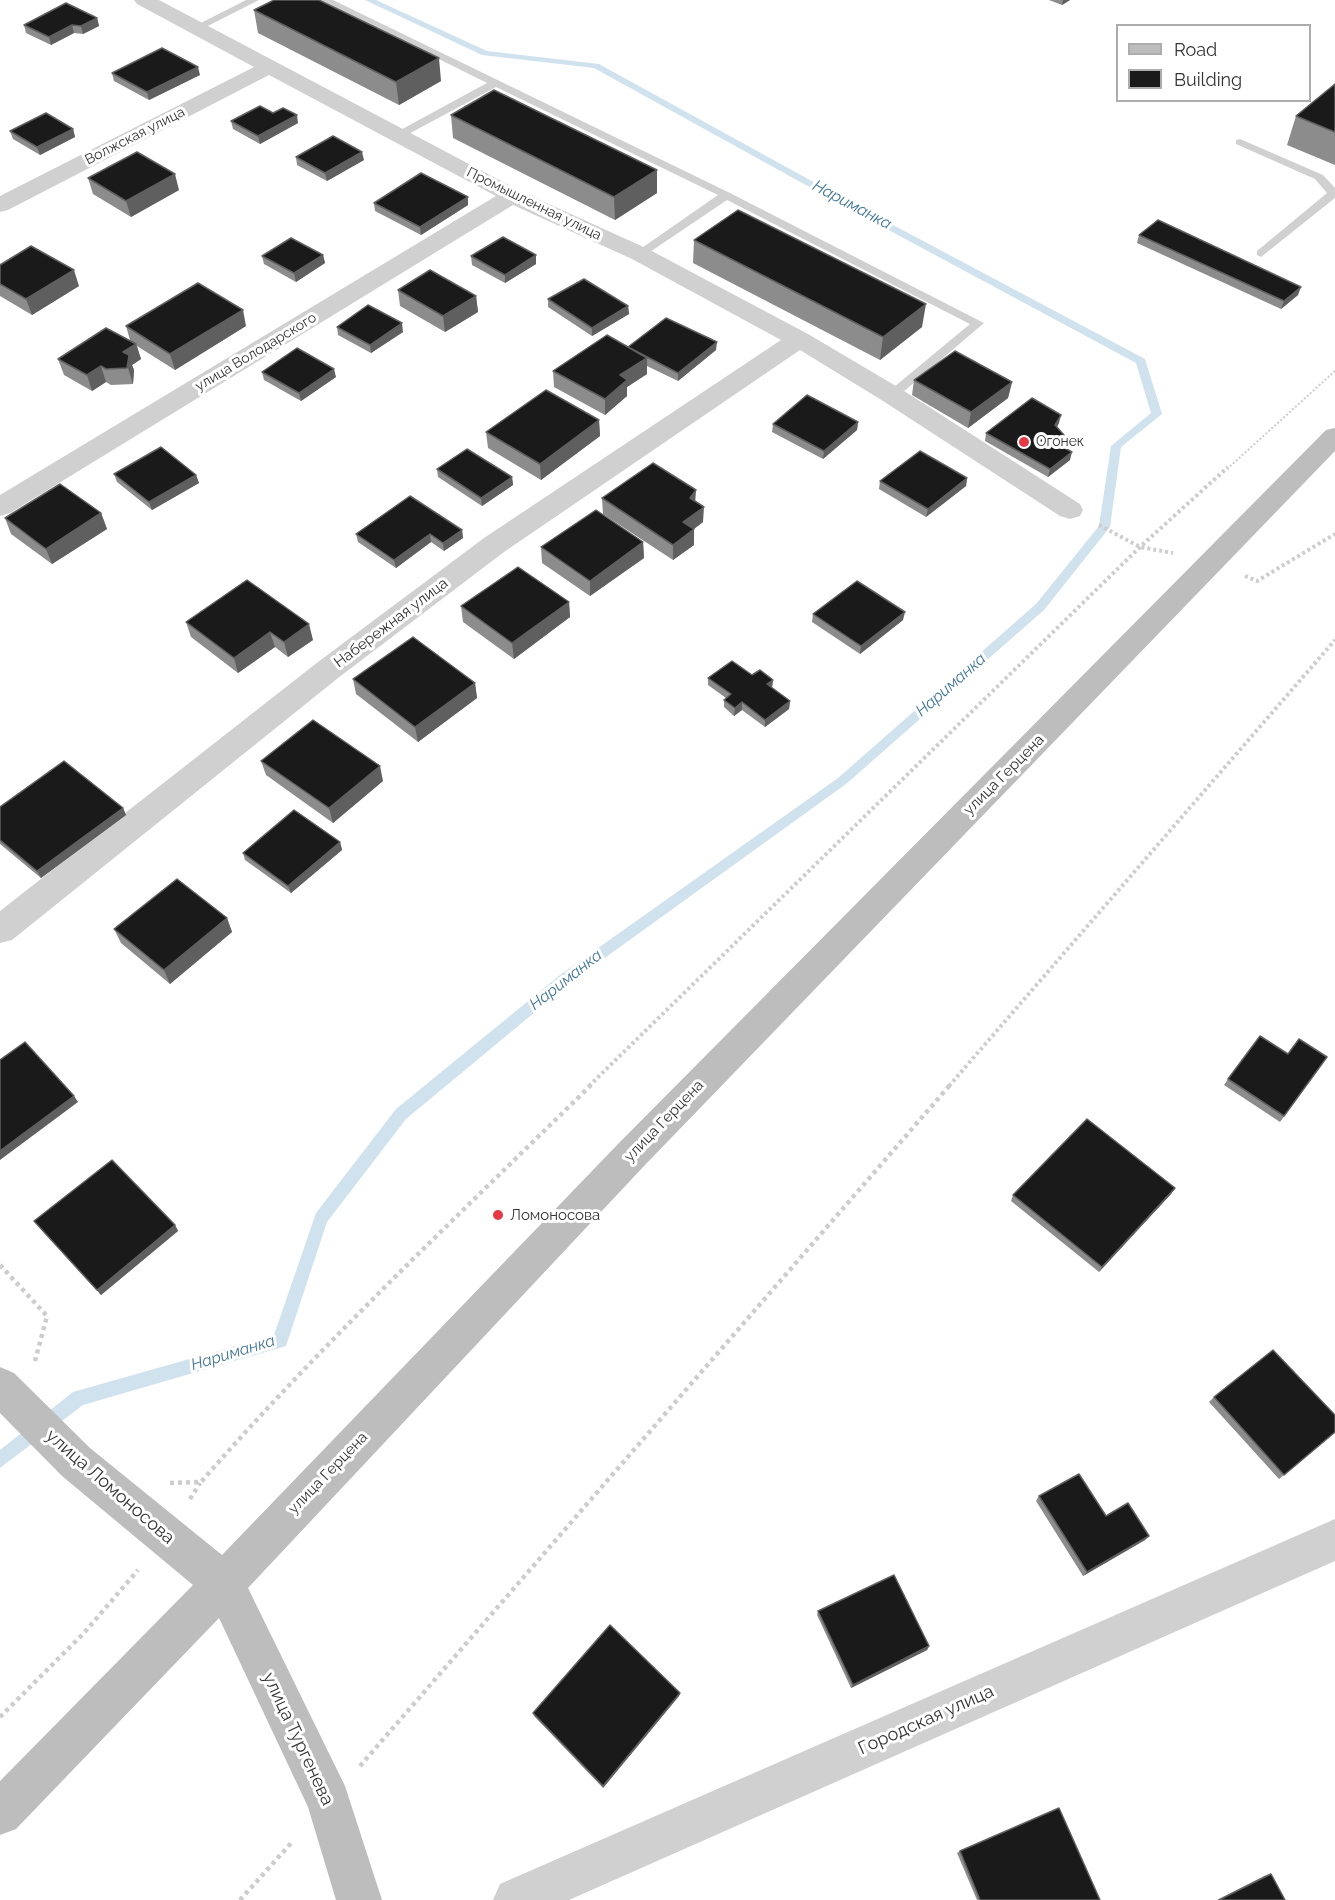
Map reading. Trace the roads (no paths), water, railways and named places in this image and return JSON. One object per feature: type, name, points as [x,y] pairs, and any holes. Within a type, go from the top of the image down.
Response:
[{"type":"main road","name":"улица Герцена","points":[[0,1813],[224,1583],[640,1146],[1335,436]]},
{"type":"main road","name":"улица Ломоносова","points":[[11,1382],[76,1462],[224,1583]]},
{"type":"main road","name":"улица Тургенева","points":[[224,1583],[329,1802],[359,1900]]},
{"type":"street","name":"Промышленная улица","points":[[144,0],[512,196],[640,254],[799,339],[892,395],[1070,510]]},
{"type":"street","name":"Волжская улица","points":[[0,205],[269,67]]},
{"type":"street","name":"улица Володарского","points":[[0,507],[512,196]]},
{"type":"street","name":"Набережная улица","points":[[0,930],[328,670],[494,545],[799,339]]},
{"type":"street","name":"Городская улица","points":[[516,1900],[1335,1540]]},
{"type":"lane","points":[[196,27],[254,0]]},
{"type":"lane","points":[[325,0],[726,195],[978,324],[892,395]]},
{"type":"lane","points":[[399,135],[497,82]]},
{"type":"lane","points":[[1240,142],[1319,177],[1334,195],[1261,253]]},
{"type":"lane","points":[[640,254],[726,195]]},
{"type":"waterway","name":"Нариманка","points":[[0,1460],[79,1398],[280,1341],[321,1218],[401,1114],[565,979],[842,781],[1040,607],[1104,527],[1116,446],[1157,414],[1141,361],[845,203],[596,66],[485,53],[369,0]]},
{"type":"place","name":"Огонек","points":[[1024,442]]},
{"type":"place","name":"Ломоносова","points":[[498,1215]]}]
